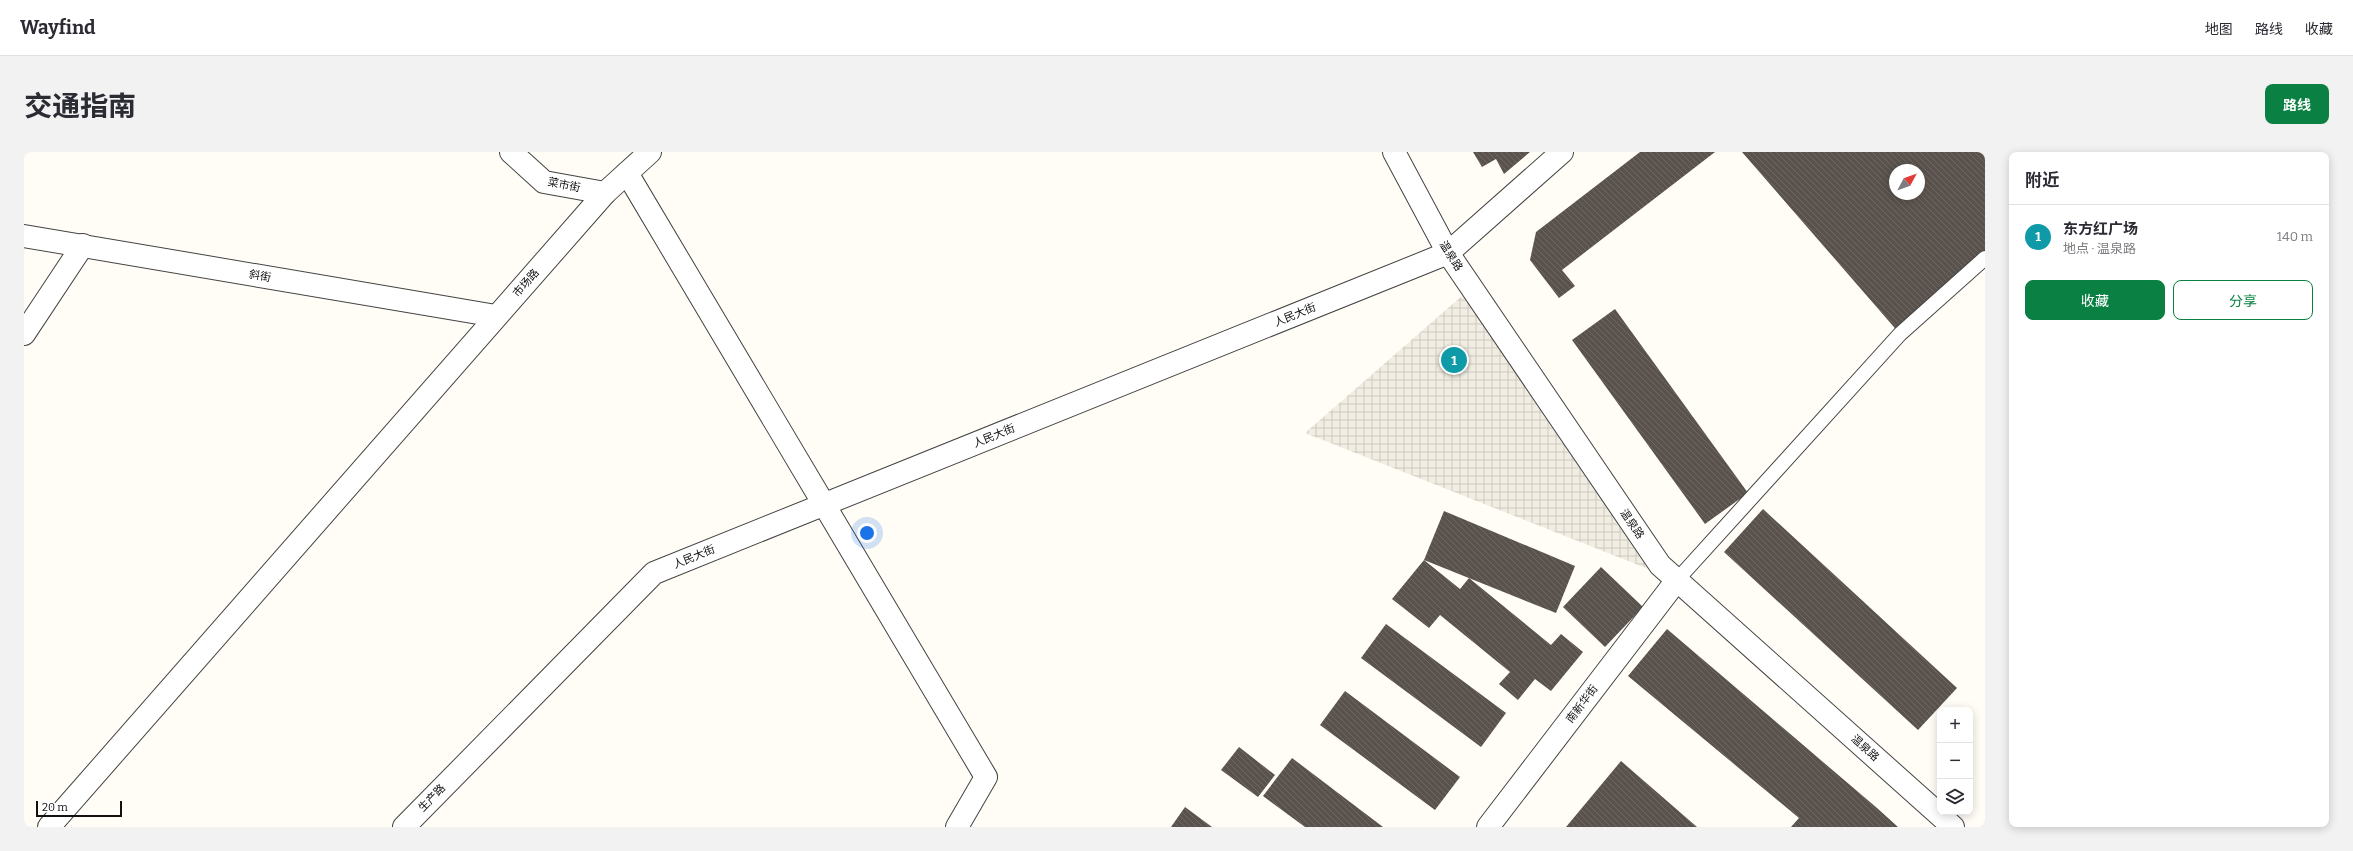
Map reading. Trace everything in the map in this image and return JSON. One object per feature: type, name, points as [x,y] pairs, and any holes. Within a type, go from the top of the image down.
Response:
[{"type":"street","name":"菜市街","points":[[511,152],[544,182],[605,193]]},
{"type":"street","name":"市场路","points":[[50,827],[605,193],[650,152]]},
{"type":"street","name":"温泉路","points":[[1394,152],[1448,254],[1660,566],[1953,827]]},
{"type":"street","name":"人民大街","points":[[461,769],[654,573],[1448,254],[1562,152]]},
{"type":"street","points":[[627,173],[986,777],[957,827]]},
{"type":"street","name":"斜街","points":[[24,236],[496,316]]},
{"type":"street","points":[[24,334],[83,245]]},
{"type":"street","name":"南新华街","points":[[1488,827],[1677,580]]},
{"type":"street","name":"生产路","points":[[404,827],[461,769]]},
{"type":"lane","points":[[1677,580],[1900,334],[1985,258]]},
{"type":"shaded area","points":[[1471,288],[1661,574],[1305,433]]},
{"type":"building","points":[[1473,152],[1530,152],[1504,174],[1496,159],[1482,167]]},
{"type":"building","points":[[1640,152],[1715,152],[1562,270],[1575,286],[1559,298],[1530,260],[1536,232]]},
{"type":"building","points":[[1742,152],[1985,152],[1985,258],[1900,334]]},
{"type":"building","points":[[1615,309],[1748,493],[1705,524],[1572,340]]},
{"type":"building","points":[[1763,509],[1957,688],[1939,707],[1937,707],[1937,710],[1918,730],[1724,552]]},
{"type":"building","points":[[1444,511],[1575,566],[1556,613],[1424,560]]},
{"type":"building","points":[[1424,560],[1460,589],[1469,578],[1551,645],[1561,634],[1583,652],[1551,691],[1535,679],[1518,700],[1499,684],[1510,672],[1440,615],[1429,628],[1392,599]]},
{"type":"building","points":[[1601,567],[1643,607],[1605,647],[1563,607]]},
{"type":"building","points":[[1386,624],[1506,713],[1481,747],[1361,658]]},
{"type":"building","points":[[1667,629],[1898,827],[1791,827],[1799,818],[1628,676]]},
{"type":"building","points":[[1345,691],[1460,777],[1435,810],[1320,725]]},
{"type":"building","points":[[1239,747],[1275,775],[1258,797],[1221,770]]},
{"type":"building","points":[[1292,758],[1383,827],[1305,827],[1263,796]]},
{"type":"building","points":[[1621,761],[1697,827],[1566,827]]},
{"type":"building","points":[[1185,807],[1212,827],[1171,827]]},
{"type":"place","name":"东方红广场","points":[[1454,360]]}]
